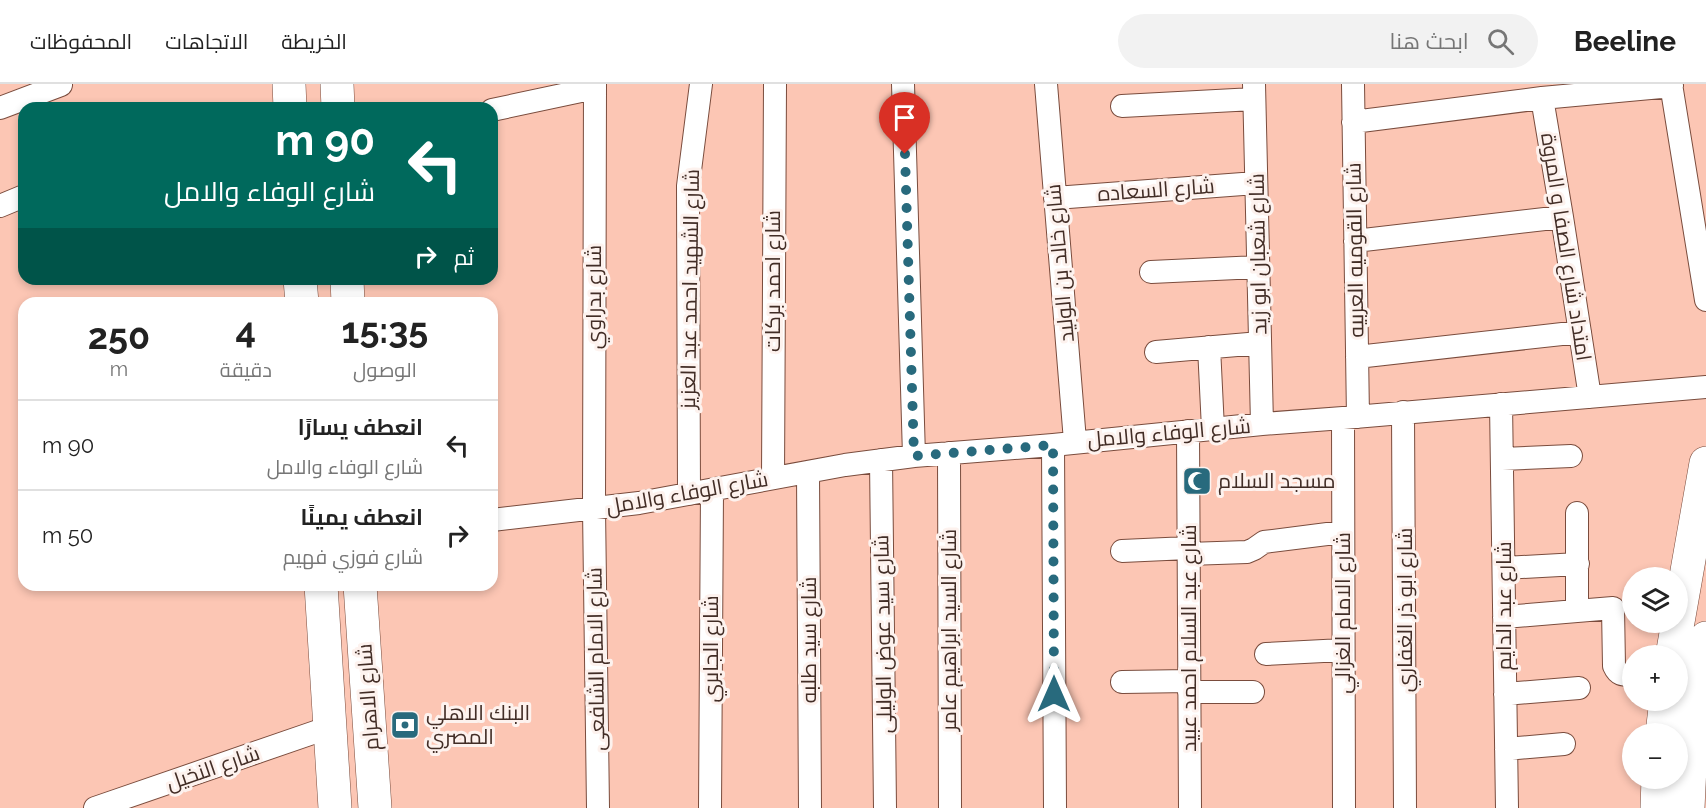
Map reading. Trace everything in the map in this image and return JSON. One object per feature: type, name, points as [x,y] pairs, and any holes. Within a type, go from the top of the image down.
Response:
[{"type":"main road","points":[[289,84],[290,102]]},
{"type":"main road","points":[[337,84],[338,102]]},
{"type":"main road","points":[[1688,808],[1706,463]]},
{"type":"main road","name":"شارع الاهرام","points":[[321,591],[335,808]]},
{"type":"main road","name":"شارع الاهرام","points":[[360,591],[375,808]]},
{"type":"main road","points":[[1657,808],[1658,789]]},
{"type":"street","name":"شارع الشهيد احمد عبد العزيز","points":[[689,494],[688,186],[700,84]]},
{"type":"street","name":"شارع احمد بركات","points":[[773,478],[775,84]]},
{"type":"street","points":[[903,84],[914,456]]},
{"type":"street","name":"شارع خالد بن الوليد","points":[[1046,84],[1055,198],[1064,443],[1055,808]]},
{"type":"street","name":"شارع القوميه العربيه","points":[[1350,417],[1357,357],[1353,84]]},
{"type":"street","points":[[0,108],[61,85]]},
{"type":"street","points":[[1353,122],[1542,98],[1672,85],[1706,300]]},
{"type":"street","points":[[498,108],[561,89],[595,86]]},
{"type":"street","name":"شارع بدراوي","points":[[594,509],[595,86]]},
{"type":"street","points":[[1122,106],[1254,92]]},
{"type":"street","name":"شارع شعبان ابو زيد","points":[[1254,92],[1262,424]]},
{"type":"street","name":"امتداد شارع الصفا و المروة","points":[[1542,98],[1590,397]]},
{"type":"street","name":"شارع السعاده","points":[[1055,198],[1256,183]]},
{"type":"street","points":[[0,206],[18,198]]},
{"type":"street","points":[[1354,241],[1562,217]]},
{"type":"street","points":[[1151,272],[1258,267]]},
{"type":"street","points":[[1357,357],[1580,332]]},
{"type":"street","points":[[1156,352],[1260,343]]},
{"type":"street","points":[[1209,347],[1213,429]]},
{"type":"street","name":"شارع الوفاء والامل","points":[[498,519],[594,509],[914,456],[1706,387]]},
{"type":"street","name":"شارع عبد الدايم","points":[[1501,404],[1506,808]]},
{"type":"street","name":"شارع ابو ذر الغفاري","points":[[1403,412],[1405,808]]},
{"type":"street","name":"شارع الامام الغزالي","points":[[1344,808],[1343,532],[1350,417]]},
{"type":"street","name":"شارع عبد السلام احمد عبيد","points":[[1188,432],[1190,808]]},
{"type":"street","name":"شارع السيد ابراهيم عامر","points":[[949,453],[950,808]]},
{"type":"street","points":[[1502,459],[1571,456]]},
{"type":"street","name":"شارع سيد عوض الوليلى","points":[[881,460],[885,808]]},
{"type":"street","name":"شارع سيد طلبه","points":[[808,472],[810,808]]},
{"type":"street","name":"شارع الجابري","points":[[710,808],[712,490]]},
{"type":"street","name":"شارع الامام الشافعى","points":[[594,509],[598,808]]},
{"type":"street","points":[[1577,611],[1578,513]]},
{"type":"street","points":[[1122,551],[1247,552],[1264,542],[1343,532]]},
{"type":"street","points":[[1504,568],[1578,564]]},
{"type":"street","points":[[1504,617],[1613,608],[1614,666],[1622,675]]},
{"type":"street","points":[[1266,654],[1343,650]]},
{"type":"street","points":[[1122,682],[1254,692]]},
{"type":"street","points":[[1505,694],[1579,688]]},
{"type":"street","name":"شارع النخيل","points":[[96,808],[330,727]]},
{"type":"street","points":[[1506,749],[1564,744]]},
{"type":"place","name":"مسجد السلام","points":[[1197,481]]},
{"type":"place","name":"البنك الاهلي المصري","points":[[405,725]]},
{"type":"route","points":[[905,154],[914,456],[1053,445],[1054,694]]}]
